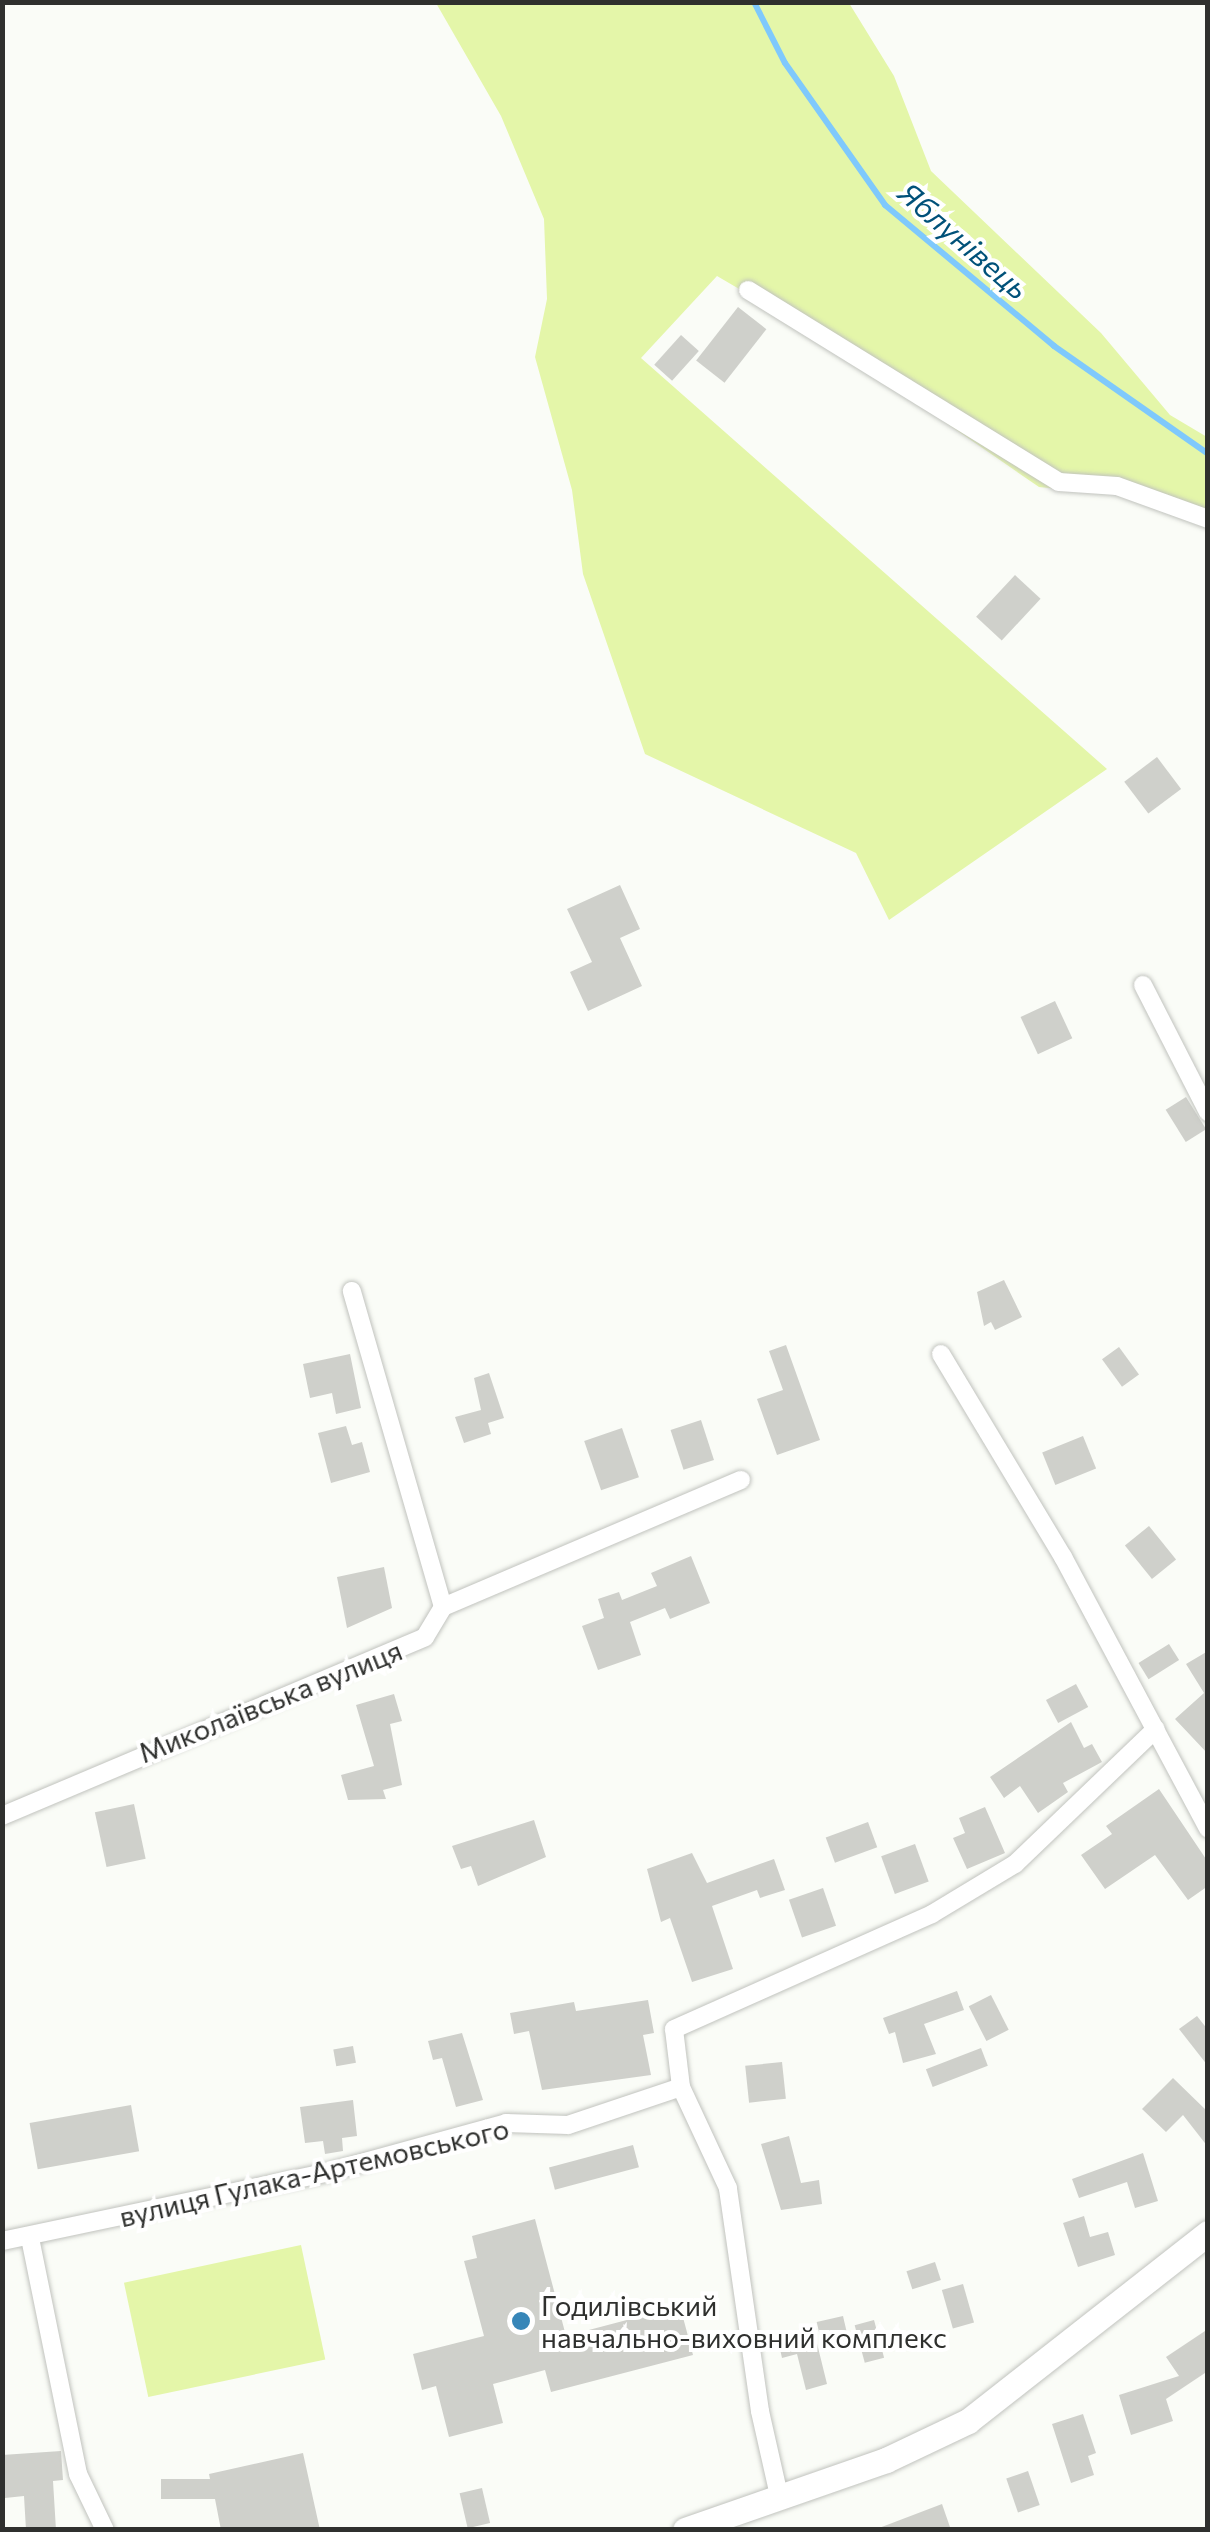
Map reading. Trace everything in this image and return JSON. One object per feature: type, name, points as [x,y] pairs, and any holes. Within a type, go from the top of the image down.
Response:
[{"type":"main road","points":[[685,2530],[780,2500],[968,2422],[1208,2233]]},
{"type":"street","points":[[748,290],[1058,482],[1117,486],[1208,519]]},
{"type":"street","points":[[1143,985],[1208,1112]]},
{"type":"street","points":[[352,1292],[443,1607],[742,1480]]},
{"type":"street","points":[[941,1354],[1063,1557],[1208,1829]]},
{"type":"street","name":"Миколаївська вулиця","points":[[2,1816],[425,1637],[443,1607]]},
{"type":"street","points":[[780,2500],[760,2412],[728,2188],[681,2088],[674,2029],[932,1914],[1015,1864],[1156,1729]]},
{"type":"street","name":"вулиця Гулака-Артемовського","points":[[2,2241],[418,2152],[506,2123],[568,2125],[681,2088]]},
{"type":"street","points":[[30,2238],[78,2474],[105,2530]]},
{"type":"green space","points":[[436,3],[849,3],[894,76],[931,171],[1101,333],[1170,415],[1207,437],[1207,528],[1121,495],[1039,487],[826,340],[717,276],[641,358],[1107,769],[889,920],[856,853],[645,754],[583,574],[572,490],[535,357],[547,299],[544,219],[501,116]]},
{"type":"green space","points":[[301,2245],[325,2359],[148,2397],[124,2283]]},
{"type":"building","points":[[738,307],[766,329],[725,383],[696,361]]},
{"type":"building","points":[[681,335],[699,351],[672,381],[654,365]]},
{"type":"building","points":[[1015,575],[1041,599],[1002,641],[976,617]]},
{"type":"building","points":[[1157,757],[1181,789],[1148,814],[1124,782]]},
{"type":"building","points":[[620,885],[640,929],[620,938],[642,986],[588,1011],[570,972],[592,962],[567,909]]},
{"type":"building","points":[[1055,1001],[1072,1038],[1038,1054],[1021,1017]]},
{"type":"building","points":[[1186,1097],[1206,1129],[1186,1142],[1166,1110]]},
{"type":"building","points":[[1004,1280],[1022,1317],[995,1330],[991,1322],[984,1326],[977,1292]]},
{"type":"building","points":[[786,1345],[820,1440],[777,1455],[757,1399],[783,1390],[769,1351]]},
{"type":"building","points":[[1119,1347],[1139,1375],[1122,1387],[1102,1359]]},
{"type":"building","points":[[350,1354],[361,1408],[336,1414],[332,1393],[310,1398],[303,1364]]},
{"type":"building","points":[[489,1373],[504,1418],[488,1423],[491,1434],[464,1443],[455,1417],[481,1410],[474,1378]]},
{"type":"building","points":[[701,1420],[714,1460],[684,1470],[671,1430]]},
{"type":"building","points":[[346,1426],[352,1445],[362,1442],[370,1472],[331,1483],[318,1433]]},
{"type":"building","points":[[622,1428],[639,1477],[601,1490],[584,1441]]},
{"type":"building","points":[[1083,1436],[1096,1468],[1055,1485],[1042,1452]]},
{"type":"building","points":[[1149,1526],[1176,1559],[1152,1579],[1125,1546]]},
{"type":"building","points":[[691,1556],[710,1603],[670,1619],[665,1608],[630,1622],[641,1655],[598,1670],[582,1626],[604,1618],[598,1599],[619,1592],[622,1600],[657,1586],[651,1573]]},
{"type":"building","points":[[384,1567],[392,1608],[347,1628],[337,1577]]},
{"type":"building","points":[[1169,1644],[1179,1660],[1149,1679],[1138,1663]]},
{"type":"building","points":[[1208,1651],[1208,1754],[1175,1719],[1204,1693],[1186,1664]]},
{"type":"building","points":[[1076,1684],[1088,1707],[1058,1723],[1046,1700]]},
{"type":"building","points":[[394,1694],[402,1721],[390,1724],[402,1785],[383,1790],[386,1799],[348,1800],[341,1775],[374,1766],[356,1705]]},
{"type":"building","points":[[1071,1722],[1084,1748],[1092,1744],[1102,1762],[1063,1783],[1068,1792],[1038,1813],[1020,1786],[1004,1798],[990,1777]]},
{"type":"building","points":[[1159,1789],[1208,1862],[1208,1886],[1188,1900],[1155,1855],[1105,1889],[1081,1855],[1112,1834],[1106,1826]]},
{"type":"building","points":[[134,1804],[146,1859],[107,1867],[95,1812]]},
{"type":"building","points":[[985,1807],[1005,1853],[967,1869],[953,1838],[965,1833],[959,1818]]},
{"type":"building","points":[[534,1820],[546,1857],[478,1886],[471,1866],[461,1869],[452,1846]]},
{"type":"building","points":[[868,1822],[877,1847],[835,1863],[826,1837]]},
{"type":"building","points":[[915,1844],[929,1882],[895,1894],[881,1856]]},
{"type":"building","points":[[692,1853],[707,1883],[774,1859],[785,1890],[760,1898],[757,1890],[712,1906],[733,1969],[692,1982],[670,1918],[661,1922],[647,1869]]},
{"type":"building","points":[[823,1888],[836,1926],[802,1938],[789,1900]]},
{"type":"building","points":[[957,1991],[964,2010],[924,2024],[936,2054],[903,2063],[895,2032],[889,2034],[883,2018]]},
{"type":"building","points":[[991,1995],[1009,2030],[986,2041],[969,2006]]},
{"type":"building","points":[[648,2000],[654,2033],[643,2035],[651,2075],[542,2090],[529,2031],[514,2034],[510,2013],[574,2002],[576,2011]]},
{"type":"building","points":[[1197,2016],[1208,2030],[1208,2066],[1179,2029]]},
{"type":"building","points":[[462,2033],[483,2100],[456,2107],[442,2058],[433,2060],[428,2041]]},
{"type":"building","points":[[353,2046],[356,2063],[336,2066],[333,2049]]},
{"type":"building","points":[[981,2048],[988,2066],[933,2087],[926,2069]]},
{"type":"building","points":[[782,2062],[786,2099],[749,2103],[745,2066]]},
{"type":"building","points":[[1173,2078],[1208,2112],[1208,2147],[1183,2115],[1166,2132],[1142,2109]]},
{"type":"building","points":[[353,2100],[357,2136],[342,2138],[343,2151],[325,2154],[323,2141],[305,2143],[300,2107]]},
{"type":"building","points":[[131,2105],[139,2151],[38,2169],[30,2123]]},
{"type":"building","points":[[789,2136],[801,2183],[819,2180],[822,2204],[781,2210],[761,2144]]},
{"type":"building","points":[[633,2145],[639,2167],[555,2190],[549,2168]]},
{"type":"building","points":[[1143,2153],[1158,2201],[1135,2208],[1127,2182],[1079,2198],[1072,2179]]},
{"type":"building","points":[[1084,2216],[1090,2237],[1108,2232],[1115,2255],[1078,2267],[1063,2223]]},
{"type":"building","name":"Годилівський навчально-виховний комплекс","points":[[535,2219],[566,2336],[680,2306],[693,2355],[551,2392],[545,2370],[493,2384],[503,2423],[449,2437],[436,2386],[422,2390],[413,2354],[484,2336],[464,2261],[477,2258],[472,2236]]},
{"type":"building","points":[[935,2262],[941,2280],[912,2289],[906,2271]]},
{"type":"building","points":[[963,2284],[974,2322],[953,2329],[942,2290]]},
{"type":"building","points":[[843,2316],[847,2334],[821,2340],[817,2322]]},
{"type":"building","points":[[874,2320],[884,2358],[865,2363],[855,2325]]},
{"type":"building","points":[[813,2327],[827,2384],[806,2390],[797,2354],[782,2358],[777,2336]]},
{"type":"building","points":[[1208,2329],[1208,2371],[1166,2399],[1173,2421],[1131,2435],[1119,2395],[1179,2376],[1166,2357]]},
{"type":"building","points":[[1083,2414],[1096,2453],[1088,2456],[1094,2475],[1071,2483],[1052,2424]]},
{"type":"building","points":[[61,2451],[63,2480],[53,2481],[56,2530],[26,2530],[24,2496],[5,2498],[2,2455]]},
{"type":"building","points":[[303,2453],[320,2530],[221,2530],[215,2499],[161,2499],[161,2479],[210,2479],[209,2474]]},
{"type":"building","points":[[1028,2471],[1040,2505],[1018,2513],[1006,2478]]},
{"type":"building","points":[[482,2488],[490,2523],[468,2528],[460,2493]]},
{"type":"building","points":[[942,2504],[951,2530],[879,2528]]},
{"type":"waterway","name":"Яблунівець","points":[[754,2],[785,63],[885,205],[1054,346],[1208,454]]},
{"type":"place","name":"Годилівський навчально-виховний комплекс","points":[[521,2321]]}]
